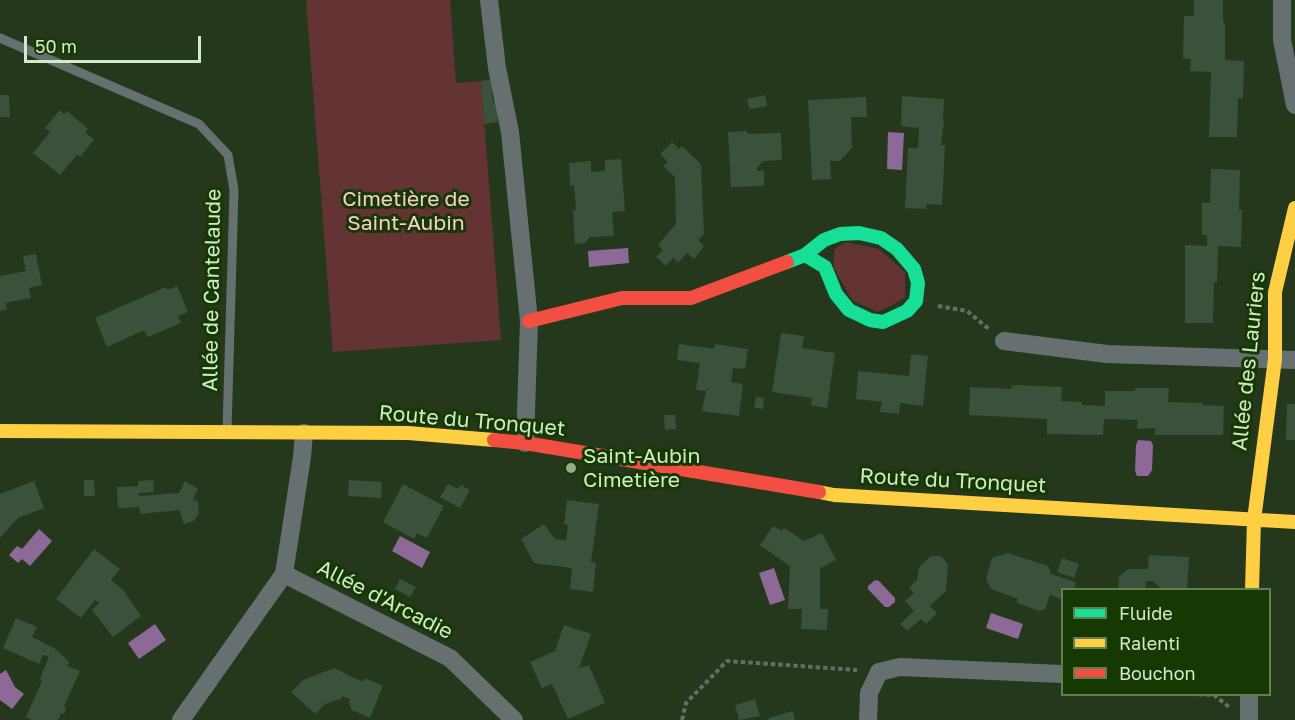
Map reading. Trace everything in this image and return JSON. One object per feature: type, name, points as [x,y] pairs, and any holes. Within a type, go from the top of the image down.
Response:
[{"type":"street","points":[[489,0],[497,68],[510,132],[529,321],[525,443]]},
{"type":"street","points":[[1282,0],[1282,40],[1295,105]]},
{"type":"street","name":"Allée des Lauriers","points":[[1251,588],[1254,520],[1275,359],[1275,292],[1295,208]]},
{"type":"street","points":[[529,321],[622,297],[691,297],[805,255],[824,240],[840,234],[859,233],[881,238],[897,249],[914,269],[918,283],[916,302],[907,311],[884,322],[870,320],[849,310],[836,294],[825,267],[805,255]]},
{"type":"street","points":[[1004,341],[1107,354],[1295,360]]},
{"type":"street","name":"Route du Tronquet","points":[[0,431],[408,433],[525,443],[834,495],[1295,522]]},
{"type":"street","points":[[181,720],[284,574],[304,433]]},
{"type":"street","name":"Allée d'Arcadie","points":[[284,574],[450,658],[514,720]]},
{"type":"street","points":[[868,720],[869,693],[879,672],[900,667],[1061,674]]},
{"type":"street","points":[[1240,717],[1248,696]]},
{"type":"lane","name":"Allée de Cantelaude","points":[[0,38],[199,124],[228,155],[234,190],[226,432]]},
{"type":"path","points":[[916,302],[967,311],[1004,341]]},
{"type":"path","points":[[682,720],[686,703],[727,661],[879,672]]},
{"type":"path","points":[[1215,696],[1240,717]]},
{"type":"green space","name":"Cimetière de Saint-Aubin","points":[[306,0],[450,0],[456,83],[481,81],[501,340],[333,352]]},
{"type":"green space","points":[[846,242],[879,249],[905,272],[905,298],[878,312],[852,300],[834,268],[834,251]]},
{"type":"shaded area","points":[[888,132],[904,133],[902,170],[887,169]]},
{"type":"shaded area","points":[[628,248],[629,263],[589,267],[588,251]]},
{"type":"shaded area","points":[[1138,440],[1151,441],[1153,445],[1152,470],[1148,476],[1137,476],[1135,471]]},
{"type":"shaded area","points":[[39,529],[52,541],[30,566],[22,559],[18,563],[9,555],[17,546],[22,549]]},
{"type":"shaded area","points":[[400,536],[430,552],[422,568],[392,551]]},
{"type":"shaded area","points":[[774,568],[785,600],[770,605],[759,573]]},
{"type":"shaded area","points":[[875,580],[879,581],[895,598],[895,602],[889,607],[885,607],[868,589],[868,586]]},
{"type":"shaded area","points":[[991,613],[1023,624],[1018,639],[986,628]]},
{"type":"shaded area","points":[[155,624],[166,640],[139,659],[128,643]]},
{"type":"shaded area","points":[[6,670],[15,687],[24,694],[12,709],[0,700],[0,674]]},
{"type":"building","points":[[1194,0],[1223,0],[1225,60],[1244,61],[1243,98],[1238,98],[1237,137],[1209,137],[1211,72],[1190,71],[1191,59],[1183,58],[1184,16],[1194,16]]},
{"type":"building","points":[[491,79],[493,103],[496,102],[498,122],[484,124],[481,81]]},
{"type":"building","points":[[0,95],[9,95],[10,117],[0,117]]},
{"type":"building","points":[[765,95],[767,106],[749,109],[747,99]]},
{"type":"building","points":[[902,96],[944,99],[941,145],[945,145],[942,205],[926,204],[926,209],[905,208],[908,148],[918,148],[919,128],[901,126]]},
{"type":"building","points":[[866,97],[867,117],[851,117],[852,148],[840,161],[830,161],[831,179],[812,180],[808,100]]},
{"type":"building","points":[[60,110],[64,114],[67,111],[88,129],[85,132],[94,140],[80,157],[77,155],[60,175],[33,153],[50,132],[45,128]]},
{"type":"building","points":[[747,131],[747,134],[781,133],[782,160],[763,161],[757,168],[757,171],[764,170],[764,186],[731,187],[728,132]]},
{"type":"building","points":[[672,142],[679,149],[682,146],[701,164],[704,234],[698,240],[704,246],[694,259],[687,253],[678,263],[673,258],[666,266],[656,257],[663,250],[658,245],[676,224],[675,177],[663,166],[668,162],[660,154]]},
{"type":"building","points":[[621,159],[625,211],[612,212],[614,236],[590,237],[585,243],[575,244],[573,210],[576,210],[574,185],[570,186],[569,163],[591,161],[591,172],[605,171],[605,160]]},
{"type":"building","points":[[1211,169],[1240,170],[1241,247],[1218,246],[1213,323],[1185,323],[1185,245],[1207,246],[1207,235],[1202,235],[1202,203],[1210,203]]},
{"type":"building","points":[[36,254],[42,285],[29,288],[31,298],[5,303],[7,309],[0,311],[0,276],[26,271],[23,256]]},
{"type":"building","points":[[177,286],[188,312],[178,316],[181,323],[148,337],[144,330],[107,347],[95,318],[166,287],[168,290]]},
{"type":"building","points":[[781,333],[804,336],[802,348],[835,353],[827,408],[811,405],[812,398],[772,392]]},
{"type":"building","points":[[679,344],[714,349],[715,344],[748,349],[745,369],[733,368],[731,382],[743,384],[739,416],[702,411],[706,391],[696,390],[700,363],[677,360]]},
{"type":"building","points":[[911,354],[928,356],[923,406],[900,403],[899,414],[880,412],[882,402],[856,399],[858,371],[909,376]]},
{"type":"building","points":[[1012,385],[1062,387],[1061,401],[1105,406],[1105,391],[1169,388],[1168,402],[1224,406],[1223,435],[1155,435],[1155,428],[1137,429],[1138,420],[1104,419],[1103,435],[1047,434],[1047,419],[969,415],[970,387],[1011,389]]},
{"type":"building","points":[[756,397],[764,398],[763,409],[754,408]]},
{"type":"building","points":[[1287,404],[1295,404],[1295,440],[1286,440]]},
{"type":"building","points":[[664,415],[675,415],[676,429],[665,430]]},
{"type":"building","points":[[84,480],[94,480],[95,496],[84,496]]},
{"type":"building","points":[[153,480],[154,492],[139,493],[139,496],[179,493],[185,481],[198,489],[193,499],[198,502],[199,513],[194,521],[184,524],[179,510],[140,514],[139,507],[118,508],[117,487],[138,486],[138,481]]},
{"type":"building","points":[[349,480],[382,482],[381,498],[348,496]]},
{"type":"building","points":[[34,481],[44,508],[18,518],[0,538],[0,494]]},
{"type":"building","points":[[403,484],[444,506],[427,538],[417,533],[414,539],[383,522]]},
{"type":"building","points":[[448,484],[458,489],[461,485],[470,490],[460,508],[440,497]]},
{"type":"building","points":[[567,500],[599,504],[591,562],[596,563],[593,592],[570,589],[572,568],[534,563],[521,539],[544,524],[555,539],[566,540],[568,525],[564,524]]},
{"type":"building","points":[[773,526],[782,531],[784,528],[804,541],[822,533],[836,560],[820,568],[820,609],[828,609],[827,630],[801,629],[802,609],[788,609],[790,566],[760,545]]},
{"type":"building","points":[[94,549],[120,569],[111,580],[123,590],[141,616],[113,637],[92,610],[99,603],[95,600],[81,618],[56,599]]},
{"type":"building","points":[[1008,553],[1048,566],[1051,574],[1076,582],[1074,588],[1061,588],[1061,599],[1050,595],[1045,609],[1039,611],[1017,603],[1018,599],[991,589],[986,579],[992,558]]},
{"type":"building","points":[[1149,555],[1189,557],[1187,588],[1160,588],[1153,581],[1146,581],[1146,588],[1118,588],[1119,577],[1128,569],[1148,569]]},
{"type":"building","points":[[931,556],[941,556],[948,564],[946,591],[930,606],[937,613],[926,624],[921,619],[907,631],[900,624],[914,611],[905,601],[914,593],[909,588],[917,580],[919,567]]},
{"type":"building","points":[[1062,558],[1079,564],[1074,578],[1057,572]]},
{"type":"building","points":[[400,579],[416,587],[410,597],[395,589]]},
{"type":"building","points":[[16,618],[37,627],[32,637],[54,648],[69,662],[67,666],[80,671],[64,706],[66,708],[64,714],[61,713],[58,720],[32,720],[26,717],[42,681],[40,679],[49,657],[43,655],[39,664],[3,648]]},
{"type":"building","points":[[564,625],[591,634],[579,668],[589,665],[605,703],[568,719],[552,684],[542,688],[530,662],[555,651]]},
{"type":"building","points":[[334,668],[363,682],[365,678],[383,686],[370,718],[352,710],[350,699],[342,696],[341,699],[325,704],[315,714],[291,692],[303,680]]},
{"type":"building","points":[[755,699],[760,716],[739,720],[735,705]]},
{"type":"building","points":[[793,711],[795,720],[769,720],[769,718]]},
{"type":"traffic: fast","points":[[787,262],[805,255],[824,240],[840,234],[859,233],[881,238],[897,249],[914,269],[918,283],[916,301],[907,311],[883,322],[870,320],[849,310],[836,294],[825,267],[805,255]]},
{"type":"traffic: slow","points":[[1252,588],[1254,520],[1275,359],[1275,292],[1295,208]]},
{"type":"traffic: slow","points":[[0,431],[408,433],[494,440]]},
{"type":"traffic: slow","points":[[819,492],[834,495],[1295,522]]},
{"type":"traffic: jam","points":[[529,321],[622,298],[691,298],[787,262]]},
{"type":"traffic: jam","points":[[494,440],[525,443],[819,492]]},
{"type":"place","name":"Saint-Aubin Cimetière","points":[[571,468]]}]
